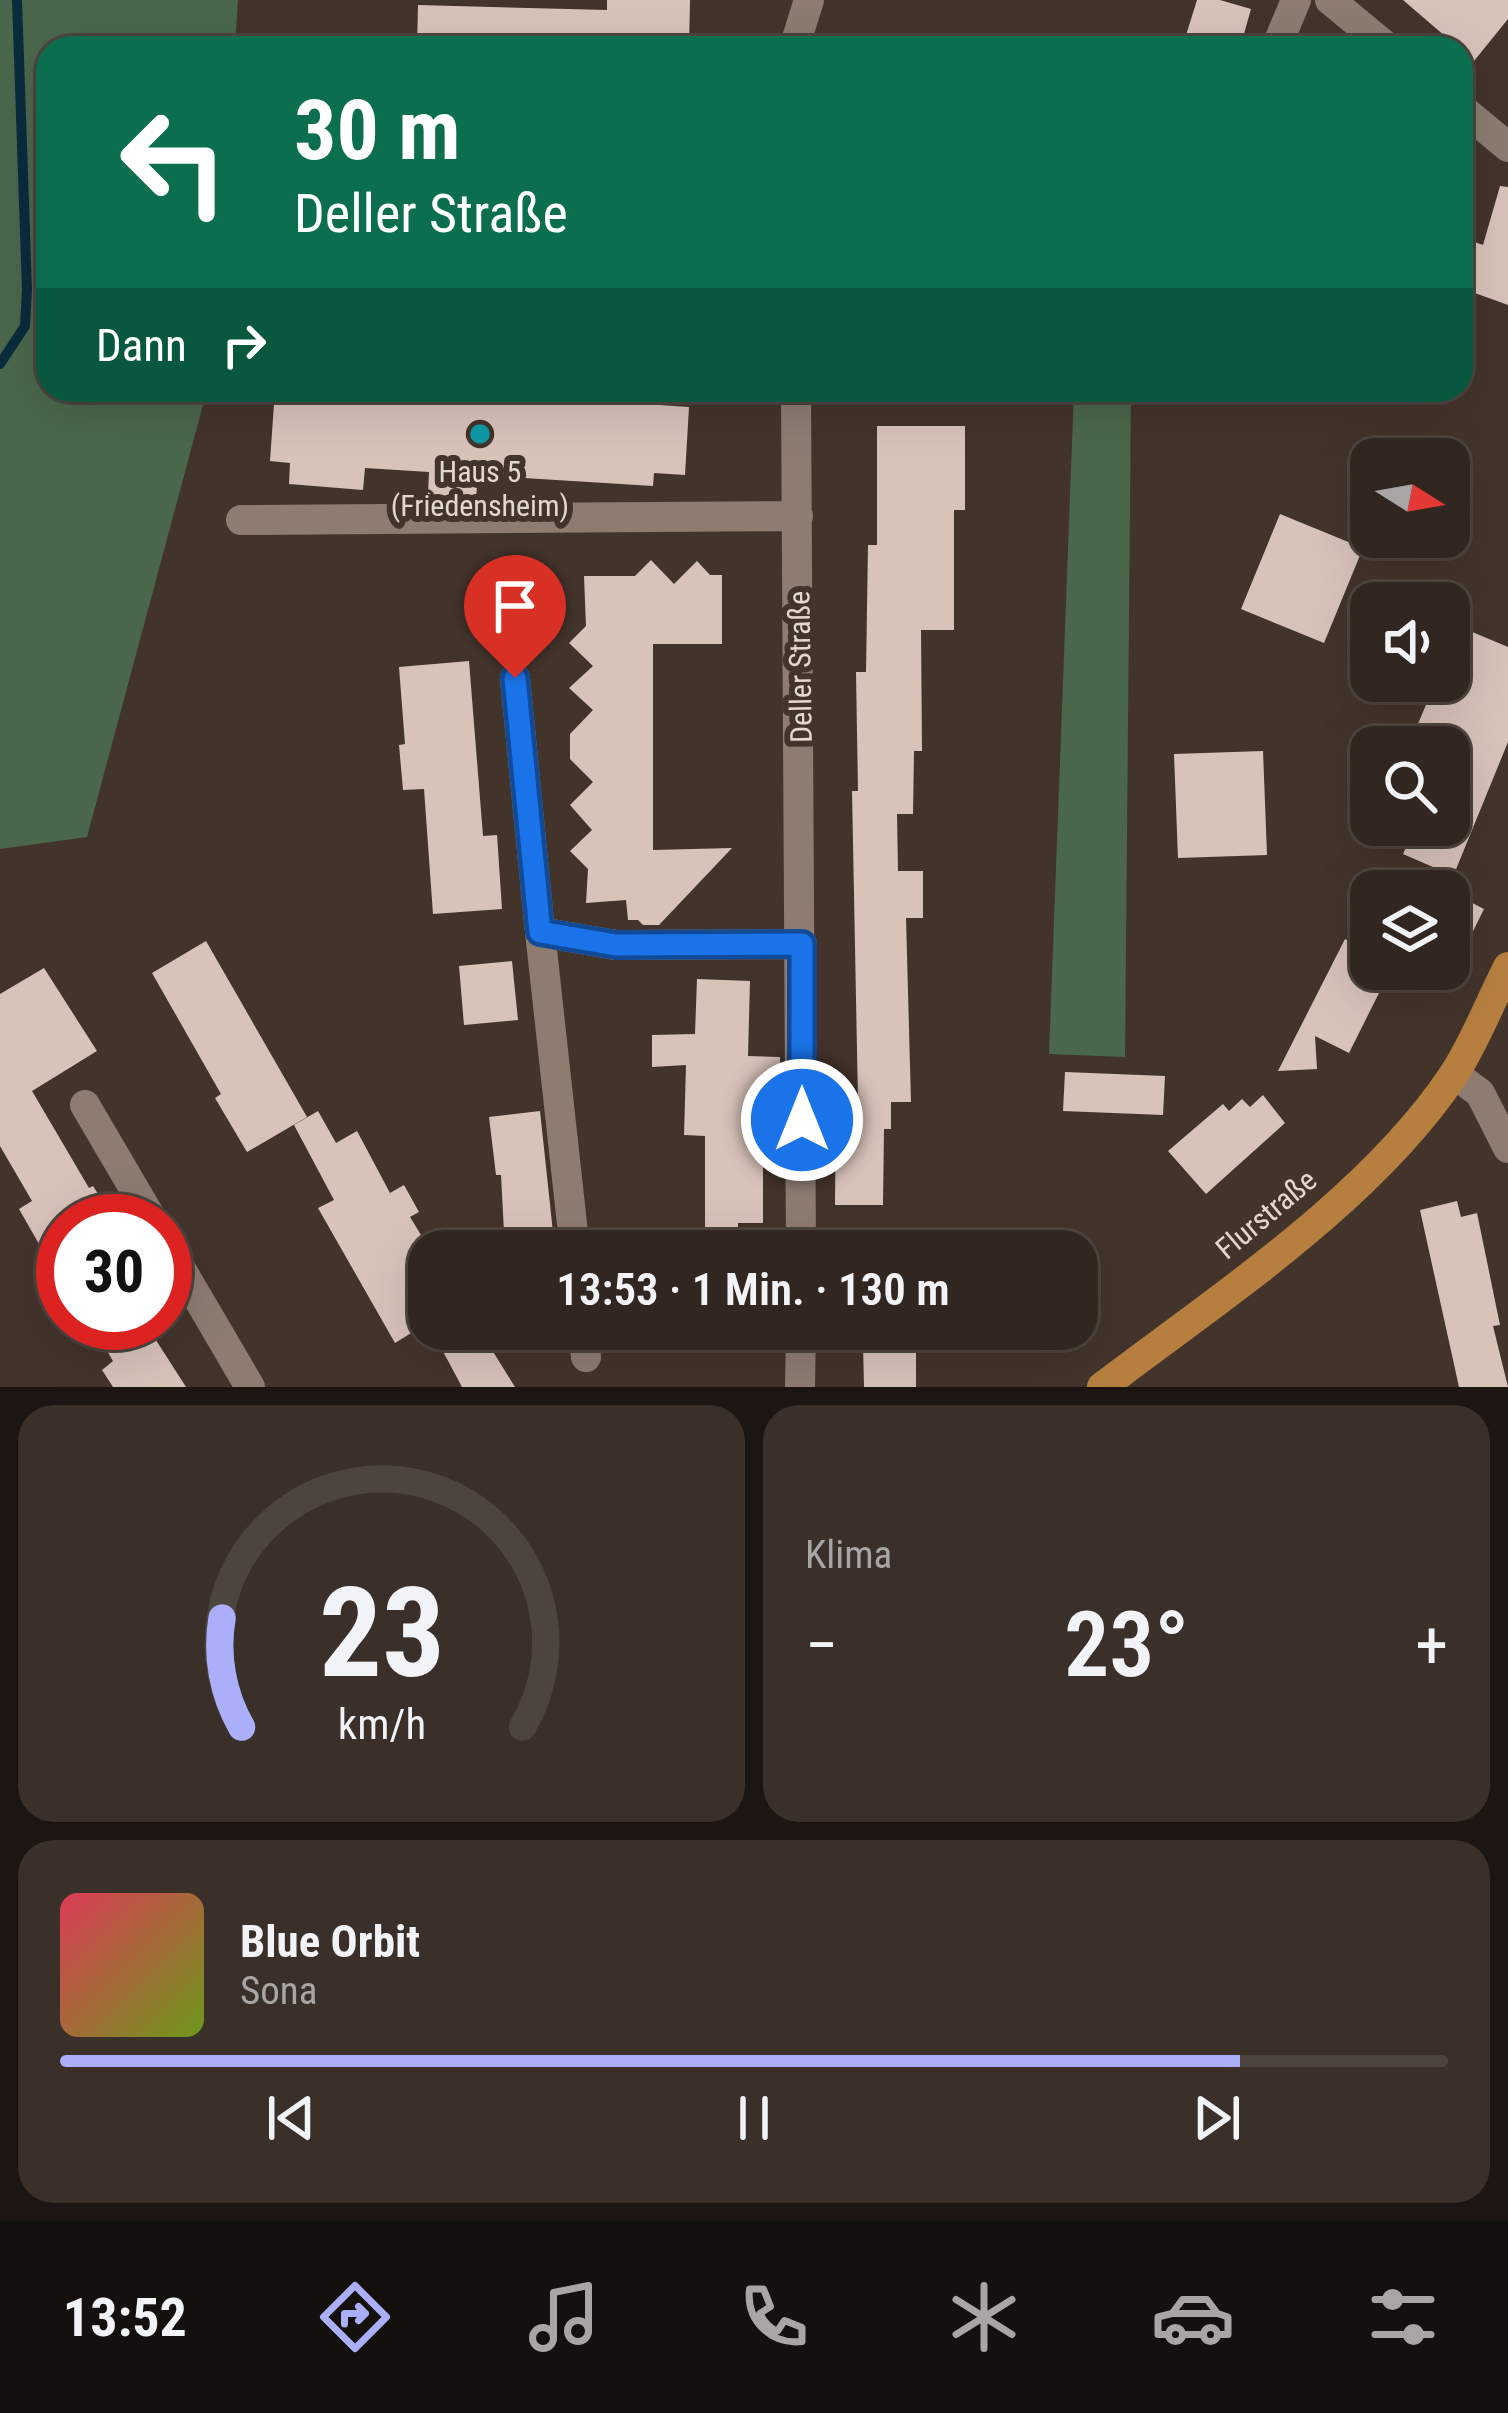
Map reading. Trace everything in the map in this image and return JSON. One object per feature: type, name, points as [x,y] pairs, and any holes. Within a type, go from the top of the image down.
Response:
[{"type":"main road","name":"Flurstraße","points":[[1102,1387],[1277,1254],[1376,1169],[1454,1074],[1508,967]]},
{"type":"street","points":[[798,36],[809,0]]},
{"type":"street","points":[[1281,36],[1297,0]]},
{"type":"street","points":[[1330,0],[1374,36]]},
{"type":"street","points":[[1473,118],[1508,147]]},
{"type":"street","name":"Deller Straße","points":[[796,402],[802,1230]]},
{"type":"street","points":[[241,520],[798,516]]},
{"type":"street","points":[[515,678],[572,1230]]},
{"type":"street","points":[[540,932],[616,945],[802,944]]},
{"type":"street","points":[[1454,1074],[1480,1093],[1508,1148]]},
{"type":"street","points":[[85,1105],[137,1194]]},
{"type":"street","points":[[192,1288],[250,1387]]},
{"type":"street","points":[[800,1387],[801,1350]]},
{"type":"green space","points":[[0,0],[238,0],[236,36],[36,36],[36,402],[204,402],[87,837],[0,849]]},
{"type":"green space","points":[[1074,402],[1131,402],[1125,1057],[1049,1054]]},
{"type":"building","points":[[607,0],[690,0],[689,36],[417,36],[418,5],[607,10]]},
{"type":"building","points":[[1197,0],[1220,0],[1251,9],[1243,36],[1186,36]]},
{"type":"building","points":[[1403,0],[1508,0],[1508,19],[1474,61],[1473,36],[1445,36]]},
{"type":"building","points":[[1500,186],[1508,187],[1508,305],[1473,292],[1473,241],[1483,245]]},
{"type":"building","name":"Haus 5 (Friedensheim)","points":[[274,402],[659,402],[689,407],[685,475],[654,473],[653,486],[478,475],[476,498],[428,494],[429,472],[365,468],[363,490],[289,484],[290,463],[270,461]]},
{"type":"building","points":[[877,426],[965,426],[965,510],[954,510],[954,630],[921,630],[922,751],[914,751],[913,814],[897,814],[898,871],[923,871],[923,918],[906,918],[911,1102],[891,1102],[891,1129],[884,1129],[883,1205],[835,1205],[836,1101],[858,1102],[852,791],[858,791],[856,672],[866,672],[868,545],[877,545]]},
{"type":"building","points":[[1280,514],[1350,543],[1350,558],[1359,558],[1324,643],[1241,609]]},
{"type":"building","points":[[651,560],[674,584],[697,561],[710,575],[722,575],[722,644],[653,644],[653,850],[732,848],[659,925],[643,925],[628,920],[626,900],[586,903],[588,869],[570,851],[592,830],[570,805],[593,782],[570,759],[570,734],[593,710],[569,688],[593,666],[569,643],[586,626],[584,576],[635,576]]},
{"type":"building","points":[[1470,631],[1508,647],[1508,742],[1470,835],[1470,726],[1417,726],[1427,702],[1470,702]]},
{"type":"building","points":[[469,661],[483,836],[497,835],[502,909],[433,914],[424,789],[403,790],[399,667]]},
{"type":"building","points":[[1263,751],[1267,855],[1178,858],[1174,754]]},
{"type":"building","points":[[1407,846],[1466,846],[1456,870],[1440,870],[1403,854]]},
{"type":"building","points":[[1470,902],[1484,909],[1470,937]]},
{"type":"building","points":[[1345,939],[1350,942],[1350,990],[1380,990],[1349,1053],[1315,1036],[1317,1069],[1278,1071]]},
{"type":"building","points":[[206,941],[307,1117],[247,1152],[215,1098],[221,1094],[152,973]]},
{"type":"building","points":[[512,961],[518,1020],[464,1025],[459,966]]},
{"type":"building","points":[[44,968],[97,1051],[32,1091],[89,1188],[93,1186],[98,1194],[36,1194],[36,1239],[19,1209],[32,1201],[0,1146],[0,994]]},
{"type":"building","points":[[697,979],[750,981],[748,1056],[780,1057],[781,1106],[763,1106],[763,1223],[738,1223],[738,1230],[705,1230],[705,1136],[684,1135],[686,1065],[652,1067],[652,1035],[695,1034]]},
{"type":"building","points":[[1065,1072],[1165,1076],[1163,1115],[1063,1111]]},
{"type":"building","points":[[1263,1095],[1285,1123],[1206,1194],[1168,1151],[1223,1104],[1229,1111],[1242,1099],[1250,1107]]},
{"type":"building","points":[[318,1111],[336,1143],[357,1131],[390,1193],[404,1185],[419,1212],[410,1217],[418,1230],[408,1230],[408,1335],[395,1343],[318,1208],[334,1200],[294,1125]]},
{"type":"building","points":[[540,1111],[553,1230],[504,1230],[501,1175],[496,1175],[489,1117]]},
{"type":"building","points":[[1457,1201],[1461,1217],[1477,1213],[1500,1325],[1493,1326],[1508,1387],[1459,1387],[1420,1210]]},
{"type":"building","points":[[107,1350],[162,1350],[186,1387],[113,1387],[102,1370],[113,1361]]},
{"type":"building","points":[[442,1350],[492,1350],[515,1387],[462,1387]]},
{"type":"building","points":[[863,1350],[916,1350],[916,1387],[864,1387]]},
{"type":"waterway","points":[[0,364],[25,326],[27,290],[17,0]]},
{"type":"place","name":"Haus 5 (Friedensheim)","points":[[480,434]]},
{"type":"route","points":[[515,678],[540,932],[616,945],[802,944],[802,1120]]}]
